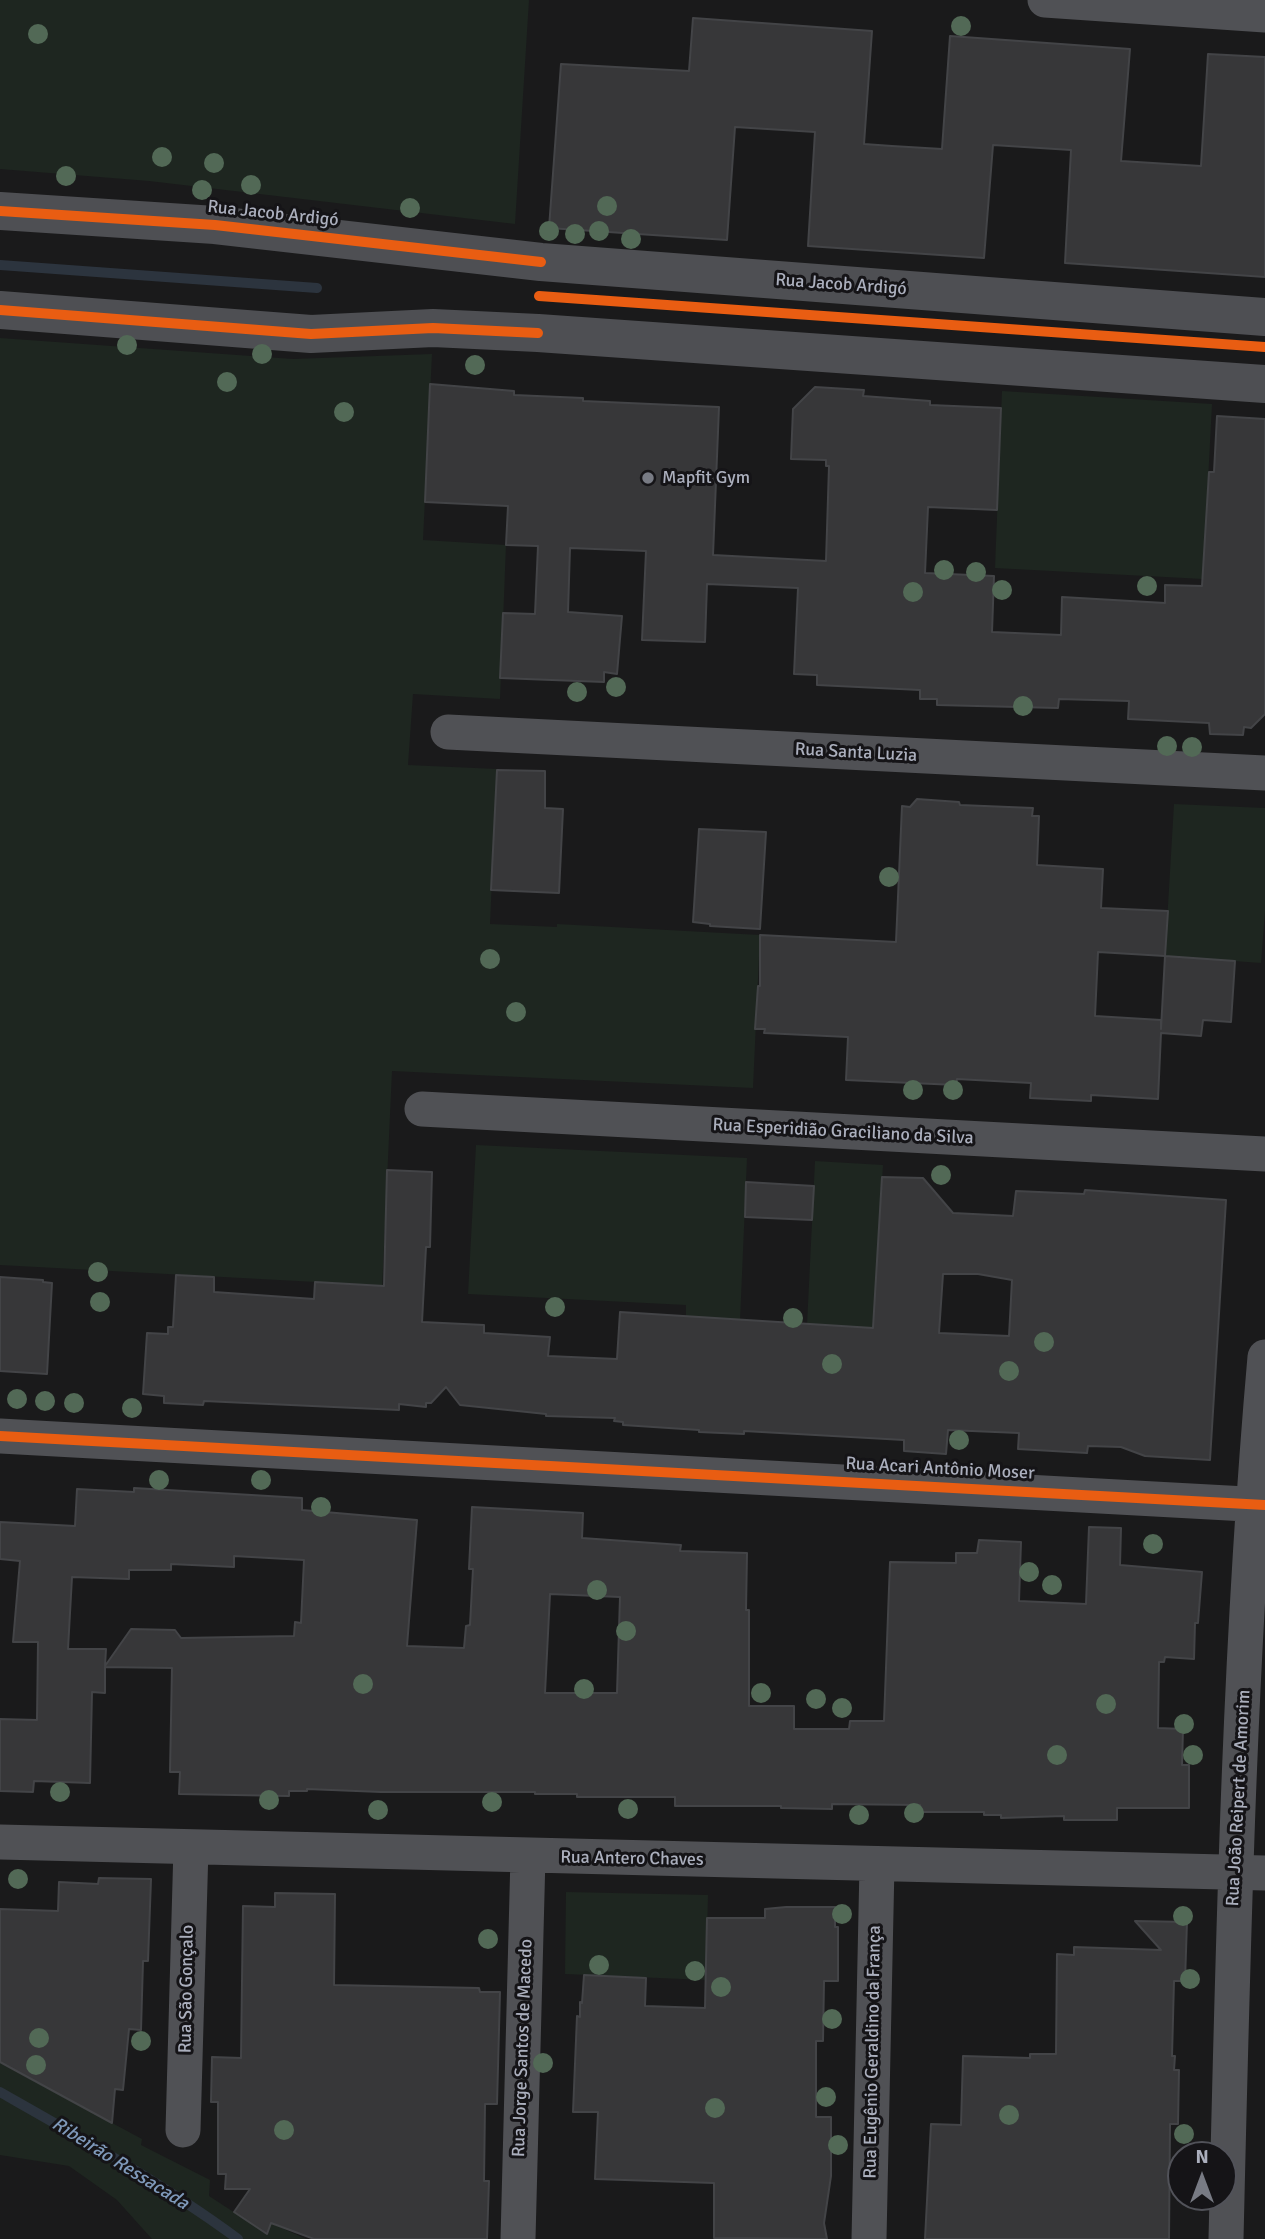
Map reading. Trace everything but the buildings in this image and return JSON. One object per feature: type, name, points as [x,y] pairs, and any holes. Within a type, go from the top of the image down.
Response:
[{"type":"main road","name":"Rua Jacob Ardigó","points":[[0,211],[215,225],[555,263],[1265,317]]},
{"type":"main road","points":[[0,310],[311,334],[433,328],[538,333],[1265,384]]},
{"type":"street","points":[[1045,0],[1265,15]]},
{"type":"street","name":"Rua Santa Luzia","points":[[448,733],[1265,773]]},
{"type":"street","name":"Rua Esperidião Graciliano da Silva","points":[[422,1109],[1265,1154]]},
{"type":"street","name":"Rua João Reipert de Amorim","points":[[1226,2239],[1250,1873],[1265,1357]]},
{"type":"street","name":"Rua Acari Antônio Moser","points":[[0,1436],[1259,1504]]},
{"type":"street","name":"Rua Antero Chaves","points":[[0,1842],[1250,1873]]},
{"type":"street","name":"Rua São Gonçalo","points":[[183,2130],[191,1847]]},
{"type":"street","name":"Rua Jorge Santos de Macedo","points":[[518,2239],[528,1856]]},
{"type":"street","name":"Rua Eugênio Geraldino da França","points":[[869,2239],[877,1865]]},
{"type":"shaded area","points":[[0,0],[529,0],[515,224],[149,181],[0,169]]},
{"type":"shaded area","points":[[0,338],[293,359],[432,354],[423,540],[506,545],[500,699],[413,694],[408,765],[497,769],[490,924],[557,927],[557,924],[760,935],[753,1088],[392,1071],[382,1290],[372,1285],[0,1265]]},
{"type":"shaded area","points":[[1002,391],[1212,404],[1203,579],[995,568]]},
{"type":"shaded area","points":[[1174,804],[1265,808],[1265,911],[1261,963],[1165,956]]},
{"type":"shaded area","points":[[476,1145],[747,1158],[740,1321],[686,1317],[686,1305],[468,1294]]},
{"type":"shaded area","points":[[815,1161],[883,1165],[873,1329],[807,1325]]},
{"type":"shaded area","points":[[566,1892],[708,1895],[706,1980],[565,1974]]},
{"type":"shaded area","points":[[0,2063],[142,2139],[141,2145],[210,2180],[209,2196],[266,2233],[271,2223],[306,2239],[152,2239],[117,2200],[69,2166],[0,2155]]},
{"type":"waterway","points":[[0,265],[317,288]]},
{"type":"waterway","name":"Ribeirão Ressacada","points":[[0,2092],[151,2180],[238,2239]]},
{"type":"cycle path","points":[[0,211],[215,225],[541,262]]},
{"type":"cycle path","points":[[539,296],[1265,347]]},
{"type":"cycle path","points":[[0,310],[311,334],[433,328],[538,333]]},
{"type":"cycle path","points":[[0,1436],[1265,1505]]},
{"type":"place","name":"Mapfit Gym","points":[[648,478]]}]
